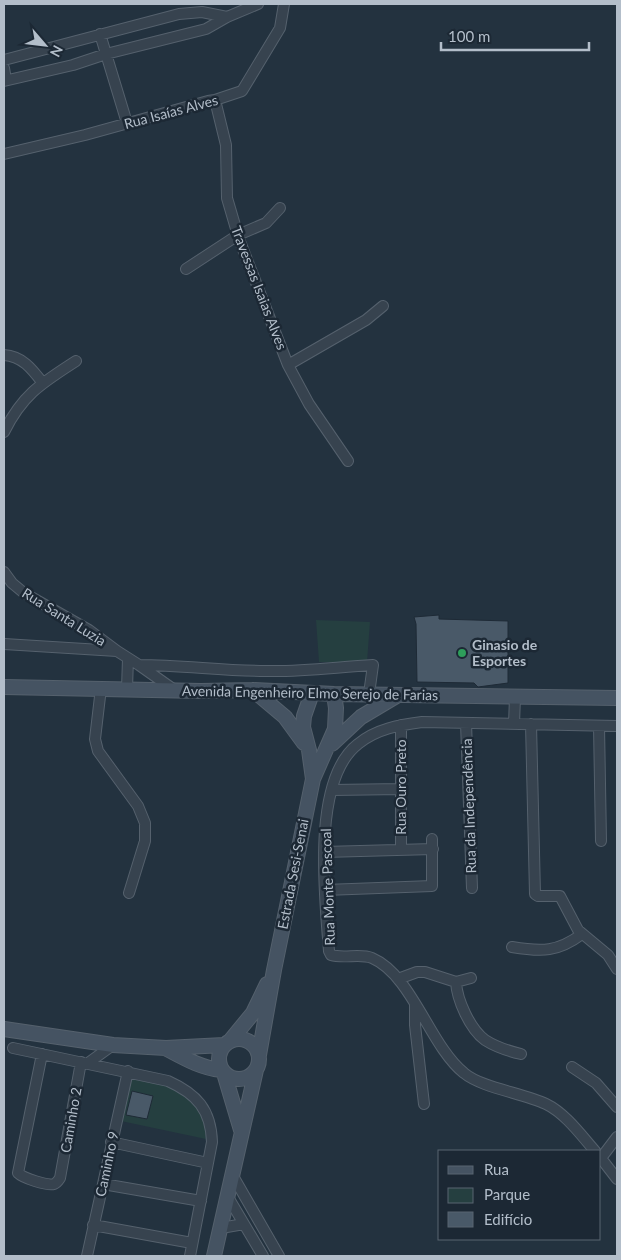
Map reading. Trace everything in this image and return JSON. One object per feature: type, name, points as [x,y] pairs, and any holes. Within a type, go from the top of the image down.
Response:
[{"type":"street","points":[[4,68],[5,80],[74,65],[106,54],[206,29],[227,17],[258,4]]},
{"type":"street","name":"Rua Isaías Alves","points":[[4,154],[215,100],[244,90],[280,28],[284,4]]},
{"type":"street","points":[[4,60],[179,14],[202,12],[227,17]]},
{"type":"street","points":[[100,34],[127,123]]},
{"type":"street","name":"Travessas Isaias Alves","points":[[215,100],[226,145],[227,198],[238,235],[288,365],[309,404],[348,460]]},
{"type":"street","points":[[186,269],[238,235],[266,223],[280,208]]},
{"type":"street","points":[[288,365],[366,320],[383,306]]},
{"type":"street","points":[[4,355],[12,356],[26,364],[42,382]]},
{"type":"street","points":[[4,432],[19,404],[42,382],[76,361]]},
{"type":"street","name":"Rua Santa Luzia","points":[[4,572],[12,583],[24,593],[89,630],[173,689]]},
{"type":"street","points":[[4,644],[117,651]]},
{"type":"street","points":[[127,689],[128,658]]},
{"type":"street","points":[[139,665],[171,665],[267,672],[372,665],[369,694]]},
{"type":"street","name":"Avenida Engenheiro Elmo Serejo de Farias","points":[[4,687],[617,698]]},
{"type":"street","points":[[101,688],[95,739],[98,751],[138,806],[145,823],[145,842],[129,893]]},
{"type":"street","points":[[253,690],[285,717],[309,750]]},
{"type":"street","name":"Estrada Sesi-Senai","points":[[312,693],[304,716],[303,727],[313,778]]},
{"type":"street","name":"Estrada Sesi-Senai","points":[[259,1055],[274,970],[313,778],[334,729],[336,708],[334,694]]},
{"type":"street","points":[[325,752],[344,731],[361,717],[398,695]]},
{"type":"street","points":[[514,724],[516,697]]},
{"type":"street","name":"Rua Monte Pascoal","points":[[594,1150],[552,1107],[466,1075],[448,1057],[398,979],[379,962],[370,958],[331,955],[325,890],[324,852],[326,815],[332,790],[343,761],[353,748],[368,737],[379,732],[401,725],[422,722],[617,726]]},
{"type":"street","name":"Rua da Independência","points":[[466,723],[472,888]]},
{"type":"street","points":[[531,724],[535,894],[538,896],[560,896],[582,934],[608,955],[617,969]]},
{"type":"street","name":"Rua Ouro Preto","points":[[401,725],[401,849]]},
{"type":"street","points":[[599,726],[602,841]]},
{"type":"street","points":[[332,790],[401,789]]},
{"type":"street","points":[[324,852],[401,849],[433,844],[432,886],[325,890]]},
{"type":"street","points":[[512,947],[530,950],[555,949],[568,945],[582,934]]},
{"type":"street","name":"Estrada Sesi-Senai","points":[[227,1043],[253,1013],[274,970]]},
{"type":"street","points":[[398,979],[417,972],[425,972],[456,982],[471,978]]},
{"type":"street","points":[[456,982],[456,991],[462,1008],[482,1037],[500,1048],[521,1054]]},
{"type":"street","points":[[415,1005],[415,1025],[424,1104]]},
{"type":"street","points":[[4,1029],[113,1045],[166,1048],[227,1043],[242,1039],[248,1041],[257,1049],[259,1060],[214,1256]]},
{"type":"street","points":[[227,1043],[219,1054],[219,1065],[242,1131]]},
{"type":"street","points":[[84,1062],[113,1045]]},
{"type":"street","points":[[13,1048],[166,1080],[183,1088],[202,1106],[209,1118],[212,1129],[212,1142],[190,1256]]},
{"type":"street","points":[[166,1048],[189,1061],[223,1072],[234,1079],[246,1078],[256,1070]]},
{"type":"street","name":"Caminho 2","points":[[42,1054],[19,1168],[20,1175],[46,1184],[57,1182],[60,1178],[84,1062]]},
{"type":"street","points":[[572,1067],[593,1080],[617,1108]]},
{"type":"street","name":"Caminho 9","points":[[86,1256],[128,1071]]},
{"type":"street","points":[[601,1153],[617,1137]]},
{"type":"street","points":[[111,1142],[208,1163]]},
{"type":"street","name":"Rua Monte Pascoal","points":[[601,1158],[617,1179]]},
{"type":"street","points":[[233,1176],[279,1256]]},
{"type":"street","points":[[103,1184],[201,1201]]},
{"type":"street","points":[[228,1197],[263,1256]]},
{"type":"street","points":[[221,1228],[244,1224]]},
{"type":"street","points":[[93,1225],[192,1243]]},
{"type":"green space","points":[[316,620],[370,622],[367,662],[319,662]]},
{"type":"green space","points":[[130,1075],[166,1081],[189,1095],[204,1118],[206,1139],[121,1121]]},
{"type":"building","name":"Ginasio de Esportes","points":[[439,615],[439,619],[508,621],[508,683],[478,687],[474,683],[417,682],[416,624],[414,617]]},
{"type":"building","points":[[132,1091],[153,1096],[147,1119],[126,1115]]},
{"type":"place","name":"Ginasio de Esportes","points":[[462,653]]}]
